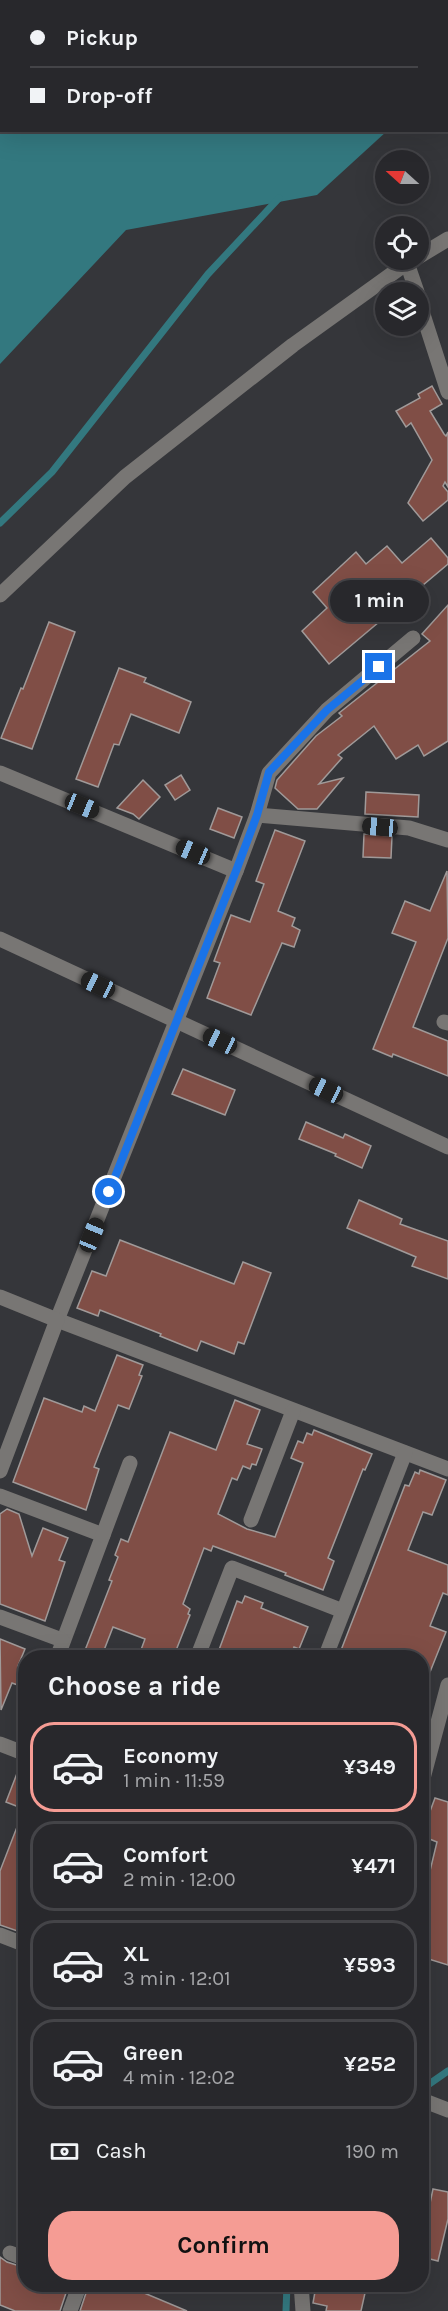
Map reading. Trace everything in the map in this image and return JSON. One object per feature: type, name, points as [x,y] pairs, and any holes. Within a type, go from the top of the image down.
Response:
[{"type":"street","points":[[429,250],[448,239]]},
{"type":"street","points":[[0,595],[125,477],[293,345],[399,270]]},
{"type":"street","points":[[429,333],[448,392]]},
{"type":"street","points":[[0,1470],[57,1320],[236,871],[257,815],[269,772],[327,710],[413,638]]},
{"type":"street","points":[[0,773],[236,871]]},
{"type":"street","points":[[257,815],[409,828],[448,840]]},
{"type":"street","points":[[0,939],[448,1147]]},
{"type":"street","points":[[0,1297],[448,1469]]},
{"type":"street","points":[[251,1520],[293,1411]]},
{"type":"street","points":[[328,1650],[405,1453]]},
{"type":"street","points":[[59,1650],[130,1463]]},
{"type":"street","points":[[0,1496],[103,1535]]},
{"type":"street","points":[[200,1650],[232,1568],[343,1611]]},
{"type":"street","points":[[0,1617],[62,1641]]},
{"type":"street","points":[[429,1756],[448,1685]]},
{"type":"street","points":[[0,1744],[18,1751]]},
{"type":"street","points":[[0,1935],[18,1942]]},
{"type":"street","points":[[429,2103],[448,2110]]},
{"type":"street","points":[[10,2253],[18,2256]]},
{"type":"street","points":[[70,2311],[77,2292]]},
{"type":"street","points":[[302,2292],[303,2311]]},
{"type":"water","points":[[0,132],[386,132],[317,195],[126,230],[0,364]]},
{"type":"building","points":[[432,386],[442,404],[430,411],[446,436],[448,432],[448,487],[445,482],[443,486],[448,492],[448,500],[423,521],[408,503],[432,460],[411,423],[406,427],[396,411],[420,398],[418,394]]},
{"type":"building","points":[[431,538],[448,558],[448,564],[329,664],[302,631],[327,608],[313,592],[356,552],[366,564],[387,546],[402,563]]},
{"type":"building","points":[[448,605],[448,741],[424,756],[418,745],[396,759],[374,726],[338,755],[342,758],[319,784],[343,778],[317,809],[298,809],[275,788],[277,780],[316,736],[342,716],[339,713],[430,641],[422,634]]},
{"type":"building","points":[[49,622],[75,632],[32,749],[1,738]]},
{"type":"building","points":[[119,668],[146,678],[144,682],[191,702],[179,733],[131,714],[119,745],[114,744],[98,787],[76,779]]},
{"type":"building","points":[[181,775],[190,790],[175,800],[165,785]]},
{"type":"building","points":[[143,780],[160,797],[139,819],[117,808]]},
{"type":"building","points":[[366,792],[419,795],[418,817],[365,814]]},
{"type":"building","points":[[218,808],[242,817],[234,838],[210,829]]},
{"type":"building","points":[[275,830],[305,841],[278,911],[295,918],[292,926],[300,930],[294,947],[282,943],[251,1015],[207,998],[220,963],[214,961],[231,915],[250,922],[264,884],[256,881]]},
{"type":"building","points":[[364,834],[392,836],[391,858],[363,857]]},
{"type":"building","points":[[447,871],[448,938],[413,1027],[448,1041],[448,1076],[393,1054],[392,1057],[373,1049],[416,942],[392,933],[405,901],[430,911]]},
{"type":"building","points":[[183,1069],[235,1090],[225,1115],[172,1094]]},
{"type":"building","points":[[306,1122],[343,1138],[345,1134],[371,1146],[362,1168],[335,1156],[336,1154],[299,1139]]},
{"type":"building","points":[[359,1200],[402,1219],[400,1224],[448,1241],[448,1279],[412,1266],[416,1257],[347,1228]]},
{"type":"building","points":[[120,1240],[234,1284],[243,1262],[271,1273],[244,1344],[238,1342],[234,1354],[201,1341],[197,1351],[100,1310],[98,1316],[77,1308],[92,1271],[106,1276]]},
{"type":"building","points":[[117,1355],[143,1365],[139,1375],[142,1376],[129,1409],[118,1405],[94,1467],[99,1469],[86,1510],[13,1482],[44,1398],[82,1412],[84,1406],[95,1411]]},
{"type":"building","points":[[235,1400],[260,1410],[247,1444],[262,1449],[256,1465],[252,1464],[250,1469],[243,1466],[237,1480],[232,1478],[218,1514],[247,1529],[275,1537],[303,1463],[291,1458],[298,1441],[303,1443],[307,1433],[312,1435],[314,1430],[372,1454],[365,1470],[363,1469],[328,1558],[334,1561],[323,1590],[285,1575],[286,1573],[213,1546],[211,1551],[204,1548],[183,1604],[190,1609],[188,1614],[190,1615],[176,1650],[141,1650],[145,1639],[113,1627],[104,1650],[85,1650],[112,1581],[109,1580],[118,1557],[115,1555],[121,1539],[128,1542],[170,1432],[216,1450]]},
{"type":"building","points":[[420,1470],[446,1480],[432,1515],[423,1512],[408,1550],[448,1565],[448,1595],[443,1593],[430,1626],[446,1632],[429,1674],[429,1650],[341,1650],[405,1485],[409,1486],[415,1472],[419,1474]]},
{"type":"building","points":[[7,1509],[19,1514],[32,1556],[43,1528],[68,1538],[59,1560],[65,1562],[45,1621],[0,1604],[0,1514]]},
{"type":"building","points":[[245,1596],[263,1603],[261,1608],[308,1627],[299,1649],[294,1647],[293,1650],[219,1650],[237,1601],[242,1603]]},
{"type":"building","points":[[0,1639],[25,1649],[18,1650],[18,1685],[12,1683],[1,1710]]},
{"type":"building","points":[[18,1771],[18,1807],[6,1802]]},
{"type":"building","points":[[435,1798],[448,1802],[448,1965],[429,1959],[429,1875],[437,1842],[429,1839],[429,1814]]},
{"type":"building","points":[[18,1824],[18,1931],[0,1925],[0,1871]]},
{"type":"building","points":[[433,2189],[448,2192],[448,2219],[438,2261],[429,2259],[429,2208]]},
{"type":"building","points":[[0,2257],[18,2265],[18,2292],[66,2292],[60,2311],[15,2311],[0,2305]]},
{"type":"building","points":[[86,2292],[142,2292],[187,2311],[80,2311]]},
{"type":"building","points":[[315,2292],[365,2292],[361,2311],[326,2311],[327,2306],[313,2303]]},
{"type":"waterway","points":[[0,523],[52,472],[208,274],[279,198]]},
{"type":"waterway","points":[[429,2084],[448,2071]]},
{"type":"waterway","points":[[286,2311],[287,2292]]},
{"type":"route","points":[[109,1192],[236,871],[257,815],[269,772],[327,710],[379,667]]}]
